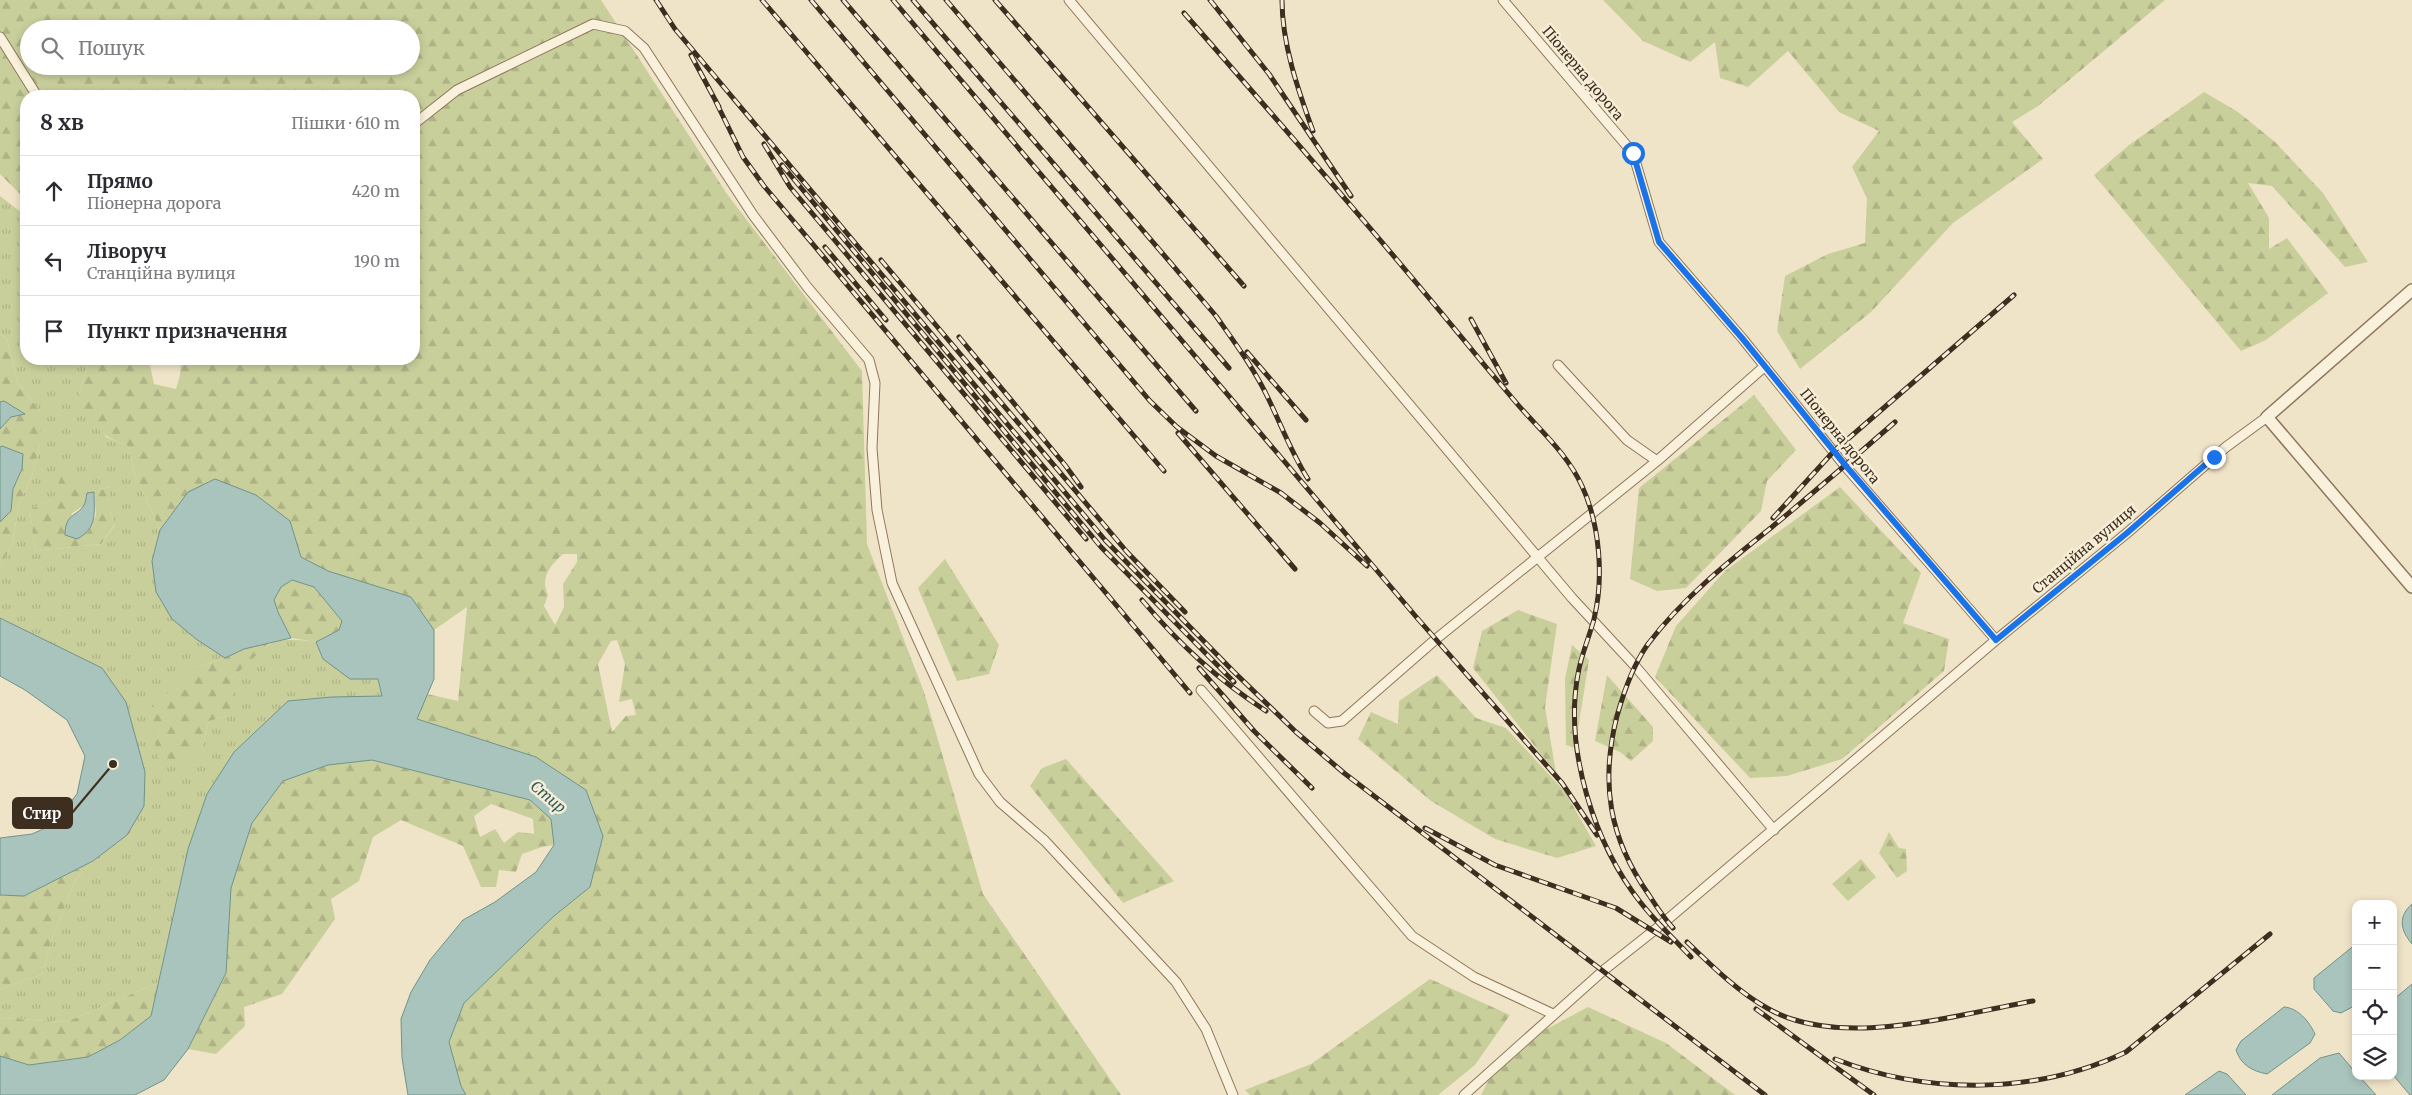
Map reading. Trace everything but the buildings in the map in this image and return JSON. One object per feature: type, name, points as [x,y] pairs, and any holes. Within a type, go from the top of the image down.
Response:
[{"type":"street","points":[[1069,0],[1538,558],[1774,830]]},
{"type":"street","name":"Піонерна дорога","points":[[1503,0],[1633,153],[1659,242],[1765,366],[1846,466],[1996,640]]},
{"type":"street","points":[[420,119],[457,90],[593,24],[625,31],[644,48],[752,215],[808,288],[869,360],[875,383],[872,448],[876,510],[892,583],[979,774],[1000,802],[1045,841],[1176,982],[1206,1029],[1233,1095]]},
{"type":"street","points":[[0,38],[20,70]]},
{"type":"street","points":[[23,75],[32,90]]},
{"type":"street","name":"Станційна вулиця","points":[[1464,1095],[1604,970],[1654,931],[1996,640],[2127,533],[2226,446],[2267,416],[2412,290]]},
{"type":"street","points":[[1558,365],[1627,440],[1657,461]]},
{"type":"street","points":[[1314,711],[1328,723],[1342,721],[1436,639],[1657,461],[1765,366]]},
{"type":"street","points":[[2267,416],[2274,427],[2412,587]]},
{"type":"street","points":[[1201,690],[1412,936],[1474,977],[1553,1014]]},
{"type":"green space","points":[[0,0],[601,0],[727,194],[862,371],[867,544],[924,692],[983,894],[1121,1095],[466,1095],[461,1086],[449,1042],[464,1003],[554,916],[590,887],[536,757],[417,719],[427,694],[458,701],[467,607],[434,630],[411,597],[328,571],[301,557],[290,521],[188,492],[160,530],[135,474],[128,446],[109,438],[97,428],[92,423],[78,398],[87,365],[150,365],[154,384],[176,389],[181,365],[420,365],[420,90],[20,90],[20,194],[0,174]],"holes":[[[563,554],[577,554],[577,562],[563,584],[564,607],[555,625],[544,606],[548,595],[545,583],[550,568]],[[617,640],[625,664],[619,702],[632,699],[636,715],[626,716],[612,732],[598,664],[611,641]]]},
{"type":"green space","points":[[1603,0],[2165,0],[2038,106],[2012,122],[2043,159],[1953,223],[1871,312],[1800,369],[1777,331],[1785,276],[1828,254],[1865,243],[1867,198],[1852,167],[1879,131],[1839,112],[1788,51],[1748,87],[1720,78],[1715,42],[1690,62],[1643,41]]},
{"type":"green space","points":[[2204,92],[2238,112],[2275,142],[2323,193],[2368,262],[2345,267],[2272,186],[2248,183],[2269,218],[2269,249],[2287,238],[2328,293],[2266,340],[2241,351],[2094,175],[2129,145]]},
{"type":"green space","points":[[0,196],[20,211],[20,365],[87,365],[78,398],[106,437],[128,446],[135,474],[160,530],[152,561],[196,639],[225,658],[196,667],[202,748],[209,721],[227,716],[231,679],[259,651],[276,642],[299,640],[316,642],[323,659],[378,679],[382,697],[289,701],[234,752],[207,794],[188,849],[158,983],[66,1022],[0,1018],[0,989],[43,974],[52,939],[75,880],[93,861],[127,835],[145,772],[138,748],[102,669],[0,618],[0,566],[12,546],[19,504],[32,476],[40,445],[40,411],[17,381],[7,339],[0,334]],"holes":[[[110,487],[110,511],[115,525],[101,544],[35,551],[30,509],[53,500]]]},
{"type":"green space","points":[[0,334],[7,339],[17,381],[40,411],[40,445],[32,476],[19,504],[12,546],[0,566],[0,521],[11,511],[13,489],[22,470],[3,446],[0,447],[0,429],[11,417],[24,414],[4,401],[0,402]]},
{"type":"green space","points":[[1754,395],[1796,450],[1767,481],[1761,511],[1686,588],[1657,591],[1630,579],[1639,488]]},
{"type":"green space","points":[[62,474],[87,492],[110,487],[110,511],[115,524],[101,544],[35,551],[30,509],[53,500]],"holes":[[[94,492],[96,515],[87,533],[71,514],[83,506]]]},
{"type":"green space","points":[[1840,487],[1921,573],[1903,623],[1949,639],[1944,671],[1842,759],[1787,776],[1750,778],[1655,677],[1676,626],[1725,571]]},
{"type":"green space","points":[[945,559],[999,645],[989,674],[957,681],[918,588]]},
{"type":"green space","points":[[292,580],[314,587],[342,621],[339,630],[316,642],[291,638],[274,600],[281,587]]},
{"type":"green space","points":[[1518,610],[1557,624],[1545,707],[1556,773],[1473,668],[1482,631]]},
{"type":"green space","points":[[269,643],[231,679],[234,703],[227,716],[209,721],[202,748],[179,767],[159,759],[150,722],[152,708],[196,667],[225,658],[244,649]]},
{"type":"green space","points":[[1572,645],[1589,660],[1575,748],[1566,745],[1565,679]]},
{"type":"green space","points":[[1437,675],[1476,718],[1506,728],[1565,792],[1596,846],[1557,858],[1495,839],[1431,801],[1358,739],[1371,712],[1398,724],[1399,701]]},
{"type":"green space","points":[[1607,675],[1653,727],[1653,741],[1631,761],[1620,752],[1595,741]]},
{"type":"green space","points":[[1066,759],[1174,881],[1123,903],[1030,786],[1042,768]]},
{"type":"green space","points":[[371,760],[530,800],[551,819],[554,845],[522,854],[516,872],[499,870],[496,887],[481,887],[463,846],[401,820],[373,837],[359,881],[331,899],[335,919],[282,994],[244,1007],[245,1026],[216,1054],[188,1049],[226,973],[231,888],[252,823],[283,781],[328,765]],"holes":[[[491,804],[533,819],[534,834],[518,832],[504,843],[495,829],[480,837],[474,816]]]},
{"type":"green space","points":[[1889,832],[1899,848],[1906,849],[1907,871],[1897,878],[1879,853]]},
{"type":"green space","points":[[1861,859],[1876,877],[1848,901],[1832,884]]},
{"type":"green space","points":[[93,861],[75,880],[52,939],[43,974],[0,989],[0,895],[24,896]]},
{"type":"green space","points":[[1430,979],[1510,1015],[1475,1065],[1438,1095],[1250,1095],[1245,1090],[1311,1064]]},
{"type":"green space","points":[[158,983],[151,1016],[120,1040],[88,1057],[29,1065],[0,1056],[0,1018],[66,1022]]},
{"type":"green space","points":[[1588,1007],[1666,1043],[1735,1095],[1481,1095],[1488,1081],[1545,1030]]},
{"type":"water","points":[[4,401],[25,414],[11,417],[0,429],[0,402]]},
{"type":"water","points":[[2,446],[23,454],[22,469],[13,489],[11,511],[0,522],[0,447]]},
{"type":"water","name":"Стир","points":[[215,479],[256,495],[290,521],[301,557],[328,571],[411,597],[434,630],[434,679],[417,719],[536,757],[586,790],[603,836],[590,887],[554,916],[464,1003],[449,1042],[461,1086],[466,1095],[408,1095],[402,1058],[401,1019],[411,992],[430,960],[463,920],[495,902],[536,872],[554,845],[551,819],[530,800],[372,760],[328,765],[283,781],[252,823],[231,888],[226,973],[188,1049],[164,1080],[135,1095],[0,1095],[0,1056],[29,1065],[88,1057],[120,1040],[151,1016],[188,849],[207,794],[234,752],[288,701],[332,697],[382,696],[378,679],[350,679],[323,659],[316,642],[339,630],[342,621],[314,587],[292,580],[281,587],[274,600],[291,638],[244,649],[225,658],[196,639],[172,619],[156,592],[152,561],[160,530],[188,492]]},
{"type":"water","points":[[94,492],[94,513],[89,530],[77,539],[65,535],[69,519],[84,505],[87,493]]},
{"type":"water","points":[[0,618],[102,668],[126,702],[145,772],[144,806],[127,835],[93,861],[24,896],[0,895],[0,838],[32,834],[52,825],[77,794],[85,756],[67,720],[25,690],[0,676]]},
{"type":"water","points":[[2412,904],[2412,944],[2405,934],[2402,923],[2404,913]]},
{"type":"water","points":[[2352,947],[2352,1007],[2341,1013],[2333,1011],[2314,989],[2314,978]]},
{"type":"water","points":[[2412,984],[2412,1095],[2397,1080],[2397,997]]},
{"type":"water","points":[[2284,1007],[2294,1010],[2302,1016],[2310,1024],[2315,1034],[2310,1043],[2267,1074],[2252,1069],[2241,1060],[2236,1050],[2241,1041]]},
{"type":"water","points":[[2339,1053],[2352,1068],[2352,1080],[2363,1080],[2376,1095],[2272,1095],[2320,1058]]},
{"type":"water","points":[[2219,1071],[2227,1074],[2246,1095],[2185,1095]]},
{"type":"railway","points":[[656,0],[675,29],[1105,540],[1233,671],[1296,732],[1344,773],[1765,1095]]},
{"type":"railway","points":[[762,0],[1164,471]]},
{"type":"railway","points":[[811,0],[1150,401],[1177,427],[1216,456],[1281,493],[1320,523],[1367,566]]},
{"type":"railway","points":[[843,0],[1196,411]]},
{"type":"railway","points":[[893,0],[1418,619],[1562,783],[1597,835]]},
{"type":"railway","points":[[913,0],[1229,368]]},
{"type":"railway","points":[[946,0],[1216,316],[1257,378],[1308,479]]},
{"type":"railway","points":[[995,0],[1244,286]]},
{"type":"railway","points":[[1210,0],[1269,74],[1351,196]]},
{"type":"railway","points":[[1282,0],[1288,50],[1313,131]]},
{"type":"railway","points":[[1184,13],[1299,145],[1519,406],[1554,444],[1582,486],[1593,517],[1596,534],[1599,552],[1599,586],[1594,619],[1578,674],[1575,703],[1575,733],[1579,764],[1597,824],[1609,853],[1624,879],[1659,924],[1691,957]]},
{"type":"railway","points":[[691,55],[719,107]]},
{"type":"railway","points":[[716,102],[743,157],[764,186],[1190,693]]},
{"type":"railway","points":[[764,144],[790,187],[1086,539]]},
{"type":"railway","points":[[782,165],[1101,547],[1234,682]]},
{"type":"railway","points":[[825,247],[886,320]]},
{"type":"railway","points":[[881,260],[1127,552],[1185,612]]},
{"type":"railway","points":[[1773,518],[1834,451],[2014,295]]},
{"type":"railway","points":[[1471,319],[1506,383]]},
{"type":"railway","points":[[959,337],[1081,487]]},
{"type":"railway","points":[[1247,352],[1306,420]]},
{"type":"railway","points":[[1673,928],[1657,908],[1635,874],[1617,831],[1612,809],[1609,787],[1612,741],[1617,716],[1633,669],[1661,627],[1691,596],[1895,422]]},
{"type":"railway","points":[[1178,433],[1295,569]]},
{"type":"railway","points":[[1142,600],[1171,632],[1215,674],[1266,711]]},
{"type":"railway","points":[[1199,668],[1254,731],[1312,788]]},
{"type":"railway","points":[[1425,828],[1495,865],[1616,908],[1671,942]]},
{"type":"railway","points":[[1835,1059],[1870,1071],[1944,1084],[2019,1083],[2056,1076],[2091,1066],[2126,1052],[2270,934]]},
{"type":"railway","points":[[1687,942],[1735,986],[1767,1008],[1796,1020],[1828,1027],[1898,1026],[2033,1001]]},
{"type":"railway","points":[[1756,1009],[1874,1095]]},
{"type":"place","name":"Стир","points":[[113,764]]},
{"type":"route","points":[[1633,153],[1659,242],[1742,338],[1846,466],[1996,640],[2127,533],[2214,457]]}]
